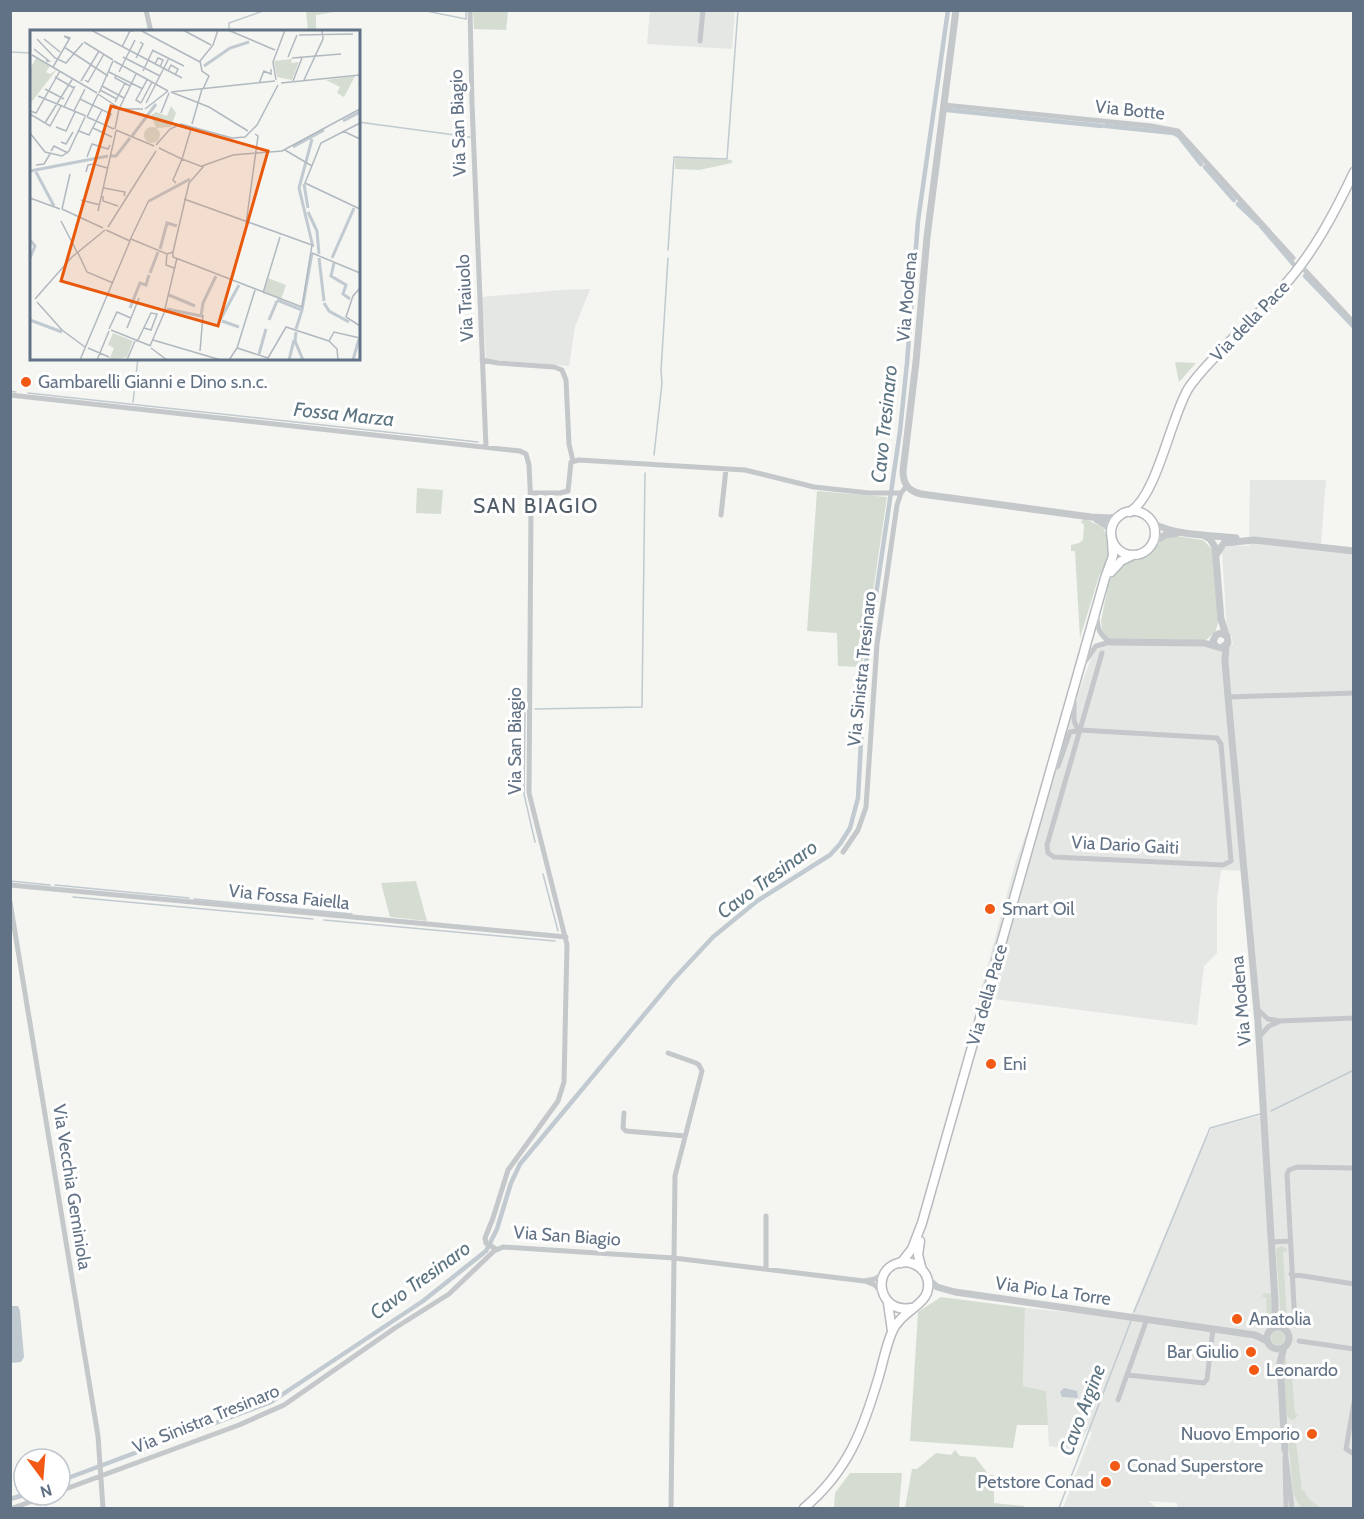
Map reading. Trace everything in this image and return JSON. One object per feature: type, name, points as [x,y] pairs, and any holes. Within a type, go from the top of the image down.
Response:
[{"type":"main road","name":"Via della Pace","points":[[1101,594],[1118,563],[1144,552],[1152,543],[1154,533],[1147,502],[1178,409],[1194,381],[1300,266],[1332,216],[1353,172]]},
{"type":"main road","name":"Via della Pace","points":[[1130,512],[1143,499],[1155,474]]},
{"type":"main road","points":[[1120,516],[1138,512],[1151,521]]},
{"type":"main road","name":"Via della Pace","points":[[901,1263],[912,1249],[922,1223],[1097,605],[1113,556],[1112,525],[1120,516]]},
{"type":"main road","points":[[1111,537],[1121,552],[1134,555]]},
{"type":"main road","name":"Via della Pace","points":[[922,1223],[918,1251],[925,1274]]},
{"type":"main road","points":[[804,1509],[836,1476],[854,1449],[866,1418],[892,1332],[911,1308],[926,1296],[928,1287],[925,1274],[912,1263],[893,1265],[886,1272],[882,1282],[892,1332]]},
{"type":"main road","points":[[885,1298],[898,1308],[911,1308]]},
{"type":"street","points":[[146,10],[151,30]]},
{"type":"street","name":"Via San Biagio","points":[[470,10],[477,234]]},
{"type":"street","points":[[700,41],[703,10]]},
{"type":"street","name":"Via Modena","points":[[901,491],[927,237],[956,10]]},
{"type":"street","name":"Via Botte","points":[[944,105],[1151,126],[1178,131],[1293,258]]},
{"type":"street","name":"Via Traiuolo","points":[[477,234],[486,447]]},
{"type":"street","points":[[1300,266],[1353,323]]},
{"type":"street","points":[[482,360],[554,367],[562,370],[566,380],[569,449],[573,461],[570,465],[568,491],[530,493]]},
{"type":"street","points":[[10,395],[486,447]]},
{"type":"street","name":"Via San Biagio","points":[[486,447],[520,451],[526,454],[529,465],[529,793],[566,937],[568,957],[563,1090],[558,1101],[508,1170],[485,1238],[492,1246],[500,1247],[674,1258]]},
{"type":"street","points":[[573,461],[756,472],[814,487],[868,493],[901,491],[1091,517],[1120,516]]},
{"type":"street","points":[[721,515],[726,469]]},
{"type":"street","name":"Via Sinistra Tresinaro","points":[[843,852],[858,830],[866,807],[877,644],[901,491]]},
{"type":"street","points":[[1091,517],[1103,523],[1111,537]]},
{"type":"street","points":[[1151,521],[1165,529],[1186,533],[1353,551]]},
{"type":"street","points":[[1152,543],[1165,535],[1186,533]]},
{"type":"street","name":"Via Modena","points":[[1203,535],[1213,543],[1216,555],[1221,619],[1228,640],[1225,661],[1257,1009],[1272,1242],[1275,1319],[1271,1329]]},
{"type":"street","points":[[1216,555],[1221,546],[1228,542],[1254,540]]},
{"type":"street","points":[[1097,605],[1097,627],[1102,636],[1110,642]]},
{"type":"street","name":"Via Modena","points":[[1221,619],[1216,641],[1225,661]]},
{"type":"street","points":[[1078,676],[1094,648],[1099,644],[1110,642],[1204,643],[1216,641],[1221,633],[1226,635]]},
{"type":"street","points":[[1216,641],[1222,648],[1226,645]]},
{"type":"street","name":"Via Dario Gaiti","points":[[1051,770],[1058,766],[1070,732],[1080,730],[1214,737],[1221,744],[1231,861],[1226,864],[1054,857],[1048,853],[1047,845],[1080,730],[1102,653]]},
{"type":"street","points":[[1228,697],[1353,693]]},
{"type":"street","name":"Via Dario Gaiti","points":[[1072,694],[1076,706],[1073,721],[1080,730]]},
{"type":"street","points":[[1226,801],[1238,800]]},
{"type":"street","name":"Via Fossa Faiella","points":[[10,885],[566,937]]},
{"type":"street","name":"Via Vecchia Geminiola","points":[[10,902],[98,1436],[102,1509]]},
{"type":"street","points":[[1257,1009],[1269,1022]]},
{"type":"street","points":[[1258,1022],[1353,1018]]},
{"type":"street","points":[[1259,1037],[1269,1022]]},
{"type":"street","points":[[668,1053],[696,1062],[702,1071],[675,1176],[670,1509]]},
{"type":"street","points":[[624,1113],[623,1128],[626,1131],[685,1137]]},
{"type":"street","points":[[1295,1325],[1286,1179],[1289,1170],[1297,1167],[1353,1168]]},
{"type":"street","points":[[766,1216],[766,1269]]},
{"type":"street","points":[[1272,1242],[1289,1241]]},
{"type":"street","name":"Via Sinistra Tresinaro","points":[[72,1486],[248,1422],[284,1405],[395,1328],[449,1294],[492,1246]]},
{"type":"street","points":[[674,1258],[864,1281],[874,1285],[885,1298]]},
{"type":"street","points":[[864,1281],[875,1279],[886,1272]]},
{"type":"street","name":"Via Pio La Torre","points":[[925,1274],[937,1287],[955,1292],[1255,1335],[1268,1341]]},
{"type":"street","points":[[1291,1274],[1353,1284]]},
{"type":"street","name":"Via Pio La Torre","points":[[926,1296],[938,1292],[955,1292]]},
{"type":"street","name":"Via Modena","points":[[1275,1302],[1284,1328]]},
{"type":"street","points":[[1118,1400],[1147,1319]]},
{"type":"street","points":[[1292,1509],[1288,1497],[1284,1464],[1286,1450],[1280,1363],[1274,1348],[1268,1341],[1271,1329],[1277,1326],[1284,1328],[1289,1335],[1299,1341],[1353,1349]]},
{"type":"street","points":[[1127,1375],[1204,1383],[1207,1379],[1213,1329]]},
{"type":"street","name":"Via Pio La Torre","points":[[1255,1335],[1271,1329]]},
{"type":"street","points":[[1280,1363],[1289,1335]]},
{"type":"street","points":[[1274,1348],[1299,1341]]},
{"type":"street","points":[[1353,1402],[1346,1449],[1353,1454]]},
{"type":"street","points":[[1283,1509],[1288,1497]]},
{"type":"street","points":[[1288,1497],[1299,1509]]},
{"type":"shaded area","points":[[306,10],[340,11],[316,15],[316,30],[308,30]]},
{"type":"shaded area","points":[[473,11],[508,11],[506,30],[474,29]]},
{"type":"shaded area","points":[[650,11],[735,11],[732,49],[647,44]]},
{"type":"shaded area","points":[[677,157],[732,160],[732,163],[699,170],[675,169]]},
{"type":"shaded area","points":[[590,289],[575,327],[569,366],[486,358],[482,297]]},
{"type":"shaded area","points":[[1175,362],[1196,363],[1179,382]]},
{"type":"shaded area","points":[[1250,480],[1326,480],[1321,544],[1354,548],[1353,1508],[1178,1508],[1177,1503],[1149,1501],[1156,1508],[1063,1508],[1092,1432],[1087,1431],[1074,1450],[1049,1446],[1046,1391],[1023,1386],[1025,1308],[1130,1318],[1200,1150],[1212,1128],[1267,1114],[1244,871],[1221,870],[1217,900],[1217,953],[1204,966],[1197,1025],[979,997],[1016,861],[1093,653],[1100,646],[1112,645],[1233,645],[1232,637],[1227,630],[1222,551],[1229,545],[1249,546]]},
{"type":"shaded area","points":[[417,488],[443,490],[441,514],[416,513]]},
{"type":"shaded area","points":[[817,491],[887,497],[862,667],[838,666],[837,633],[807,631]]},
{"type":"shaded area","points":[[1083,518],[1103,527],[1109,544],[1109,558],[1099,576],[1080,638],[1075,551],[1071,551],[1071,545],[1083,540],[1084,524],[1081,523]]},
{"type":"shaded area","points":[[1176,536],[1203,540],[1212,549],[1219,621],[1215,632],[1206,640],[1109,639],[1103,635],[1101,621],[1109,582],[1115,572],[1127,562],[1149,555],[1164,538]]},
{"type":"shaded area","points":[[416,881],[427,921],[390,917],[381,883]]},
{"type":"shaded area","points":[[1281,1246],[1287,1251],[1283,1252],[1287,1318],[1281,1318],[1276,1252]]},
{"type":"shaded area","points":[[1264,1293],[1271,1294],[1273,1318],[1267,1319],[1266,1297],[1262,1297]]},
{"type":"shaded area","points":[[941,1297],[1025,1308],[1023,1386],[1046,1391],[1048,1425],[1017,1425],[1013,1448],[910,1441],[918,1312]]},
{"type":"shaded area","points":[[11,1306],[18,1306],[20,1311],[24,1357],[21,1362],[11,1363]]},
{"type":"shaded area","points":[[1275,1331],[1281,1331],[1285,1338],[1281,1345],[1275,1345],[1271,1341],[1271,1335]]},
{"type":"shaded area","points":[[1283,1358],[1286,1358],[1287,1369],[1295,1374],[1292,1376],[1295,1414],[1298,1415],[1294,1420],[1286,1415]]},
{"type":"shaded area","points":[[1064,1388],[1077,1391],[1078,1397],[1062,1397],[1060,1392]]},
{"type":"shaded area","points":[[1295,1427],[1299,1432],[1295,1433],[1302,1491],[1305,1491],[1308,1498],[1320,1508],[1301,1508],[1293,1494],[1288,1435]]},
{"type":"shaded area","points":[[955,1450],[960,1456],[975,1457],[989,1475],[994,1475],[994,1503],[1024,1506],[1024,1508],[905,1508],[912,1469],[917,1469],[936,1453],[951,1455]]},
{"type":"shaded area","points":[[850,1473],[902,1473],[899,1508],[834,1508],[835,1493]]},
{"type":"waterway","points":[[229,30],[229,23],[266,10]]},
{"type":"waterway","points":[[421,10],[466,19],[466,10]]},
{"type":"waterway","points":[[668,250],[674,157],[727,159],[738,10]]},
{"type":"waterway","name":"Cavo Tresinaro","points":[[72,1477],[271,1402],[423,1301],[486,1251],[497,1229],[511,1183],[520,1164],[673,980],[713,937],[757,901],[830,855],[850,828],[858,798],[867,656],[900,431],[918,221],[948,10]]},
{"type":"waterway","points":[[10,52],[30,53]]},
{"type":"waterway","points":[[947,110],[1102,126]]},
{"type":"waterway","points":[[360,122],[470,137]]},
{"type":"waterway","points":[[1106,126],[1174,133],[1179,136],[1201,164]]},
{"type":"waterway","points":[[1205,167],[1234,200]]},
{"type":"waterway","points":[[1238,204],[1258,223]]},
{"type":"waterway","points":[[1261,226],[1295,266]]},
{"type":"waterway","points":[[654,455],[662,383],[668,258]]},
{"type":"waterway","points":[[1305,276],[1354,327]]},
{"type":"waterway","points":[[133,402],[138,360]]},
{"type":"waterway","name":"Fossa Marza","points":[[10,391],[16,392]]},
{"type":"waterway","name":"Fossa Marza","points":[[28,393],[478,442]]},
{"type":"waterway","points":[[535,709],[642,707],[645,473]]},
{"type":"waterway","points":[[525,712],[524,794],[535,842]]},
{"type":"waterway","points":[[543,874],[558,931]]},
{"type":"waterway","points":[[10,881],[50,885]]},
{"type":"waterway","points":[[55,885],[189,898]]},
{"type":"waterway","points":[[73,897],[313,919]]},
{"type":"waterway","points":[[194,899],[352,914]]},
{"type":"waterway","points":[[324,920],[555,941]]},
{"type":"waterway","points":[[1271,1111],[1354,1070]]},
{"type":"waterway","points":[[1134,1312],[1210,1128],[1260,1114]]},
{"type":"waterway","name":"Cavo Argine","points":[[1059,1508],[1131,1321]]},
{"type":"place","name":"Gambarelli Gianni e Dino s.n.c.","points":[[26,382]]},
{"type":"place","name":"Smart Oil","points":[[990,909]]},
{"type":"place","name":"Eni","points":[[991,1064]]},
{"type":"place","name":"Anatolia","points":[[1237,1319]]},
{"type":"place","name":"Bar Giulio","points":[[1251,1352]]},
{"type":"place","name":"Leonardo","points":[[1254,1370]]},
{"type":"place","name":"Nuovo Emporio","points":[[1312,1434]]},
{"type":"place","name":"Conad Superstore","points":[[1115,1466]]},
{"type":"place","name":"Petstore Conad","points":[[1106,1482]]},
{"type":"district","name":"SAN BIAGIO","points":[[536,506]]}]
